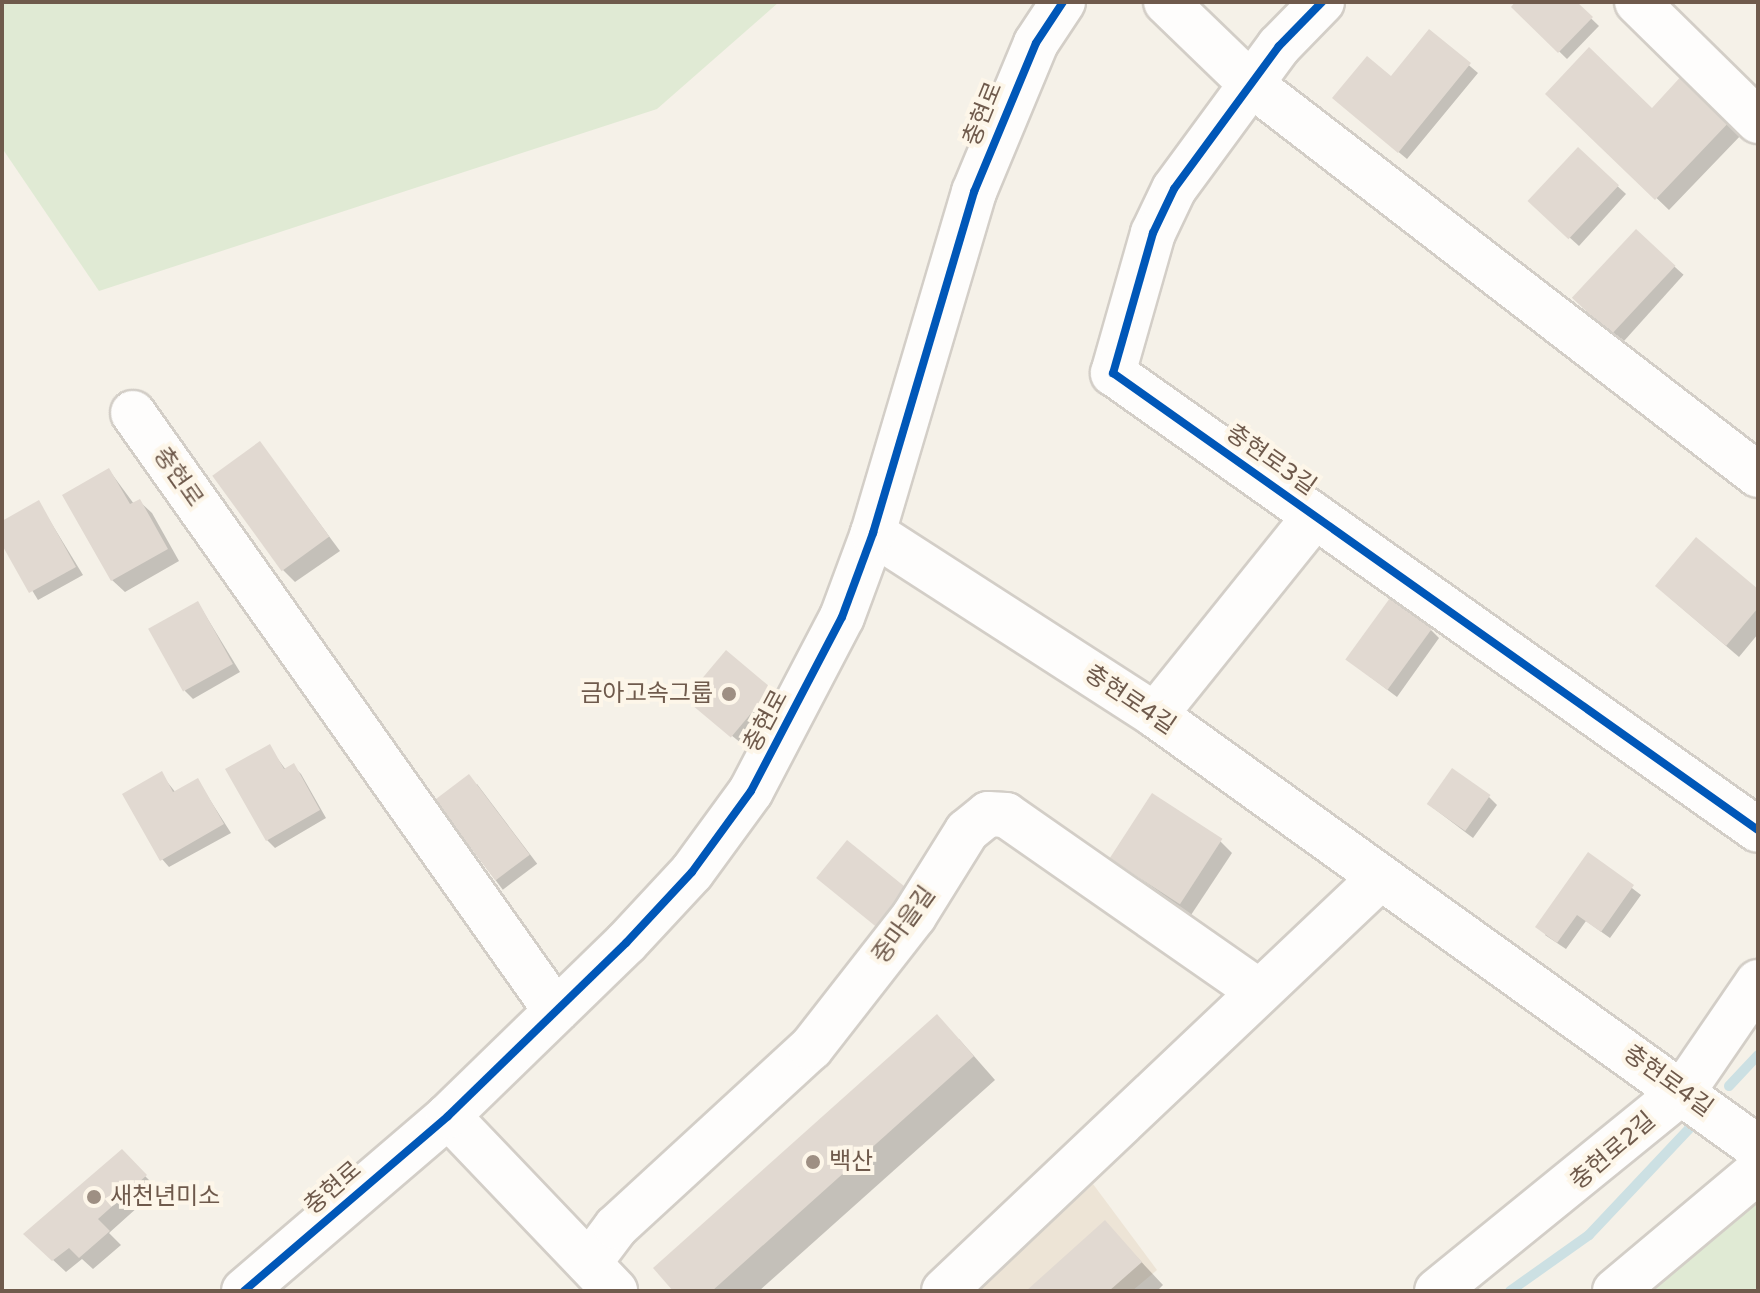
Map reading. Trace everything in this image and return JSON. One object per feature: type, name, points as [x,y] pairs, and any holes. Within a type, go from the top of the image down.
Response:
[{"type":"street","name":"충현로","points":[[244,1291],[448,1116],[556,1011],[692,872],[751,791],[842,617],[873,533],[974,192],[1036,43],[1063,2]]},
{"type":"street","points":[[1166,2],[1252,85],[1758,475]]},
{"type":"street","name":"충현로3길","points":[[1322,2],[1279,46],[1174,189],[1153,233],[1113,373],[1758,830]]},
{"type":"street","points":[[1637,2],[1758,121]]},
{"type":"street","name":"충현로","points":[[133,413],[556,1011]]},
{"type":"street","points":[[1155,715],[1315,516]]},
{"type":"street","name":"충현로4길","points":[[873,533],[1155,715],[1378,880],[1684,1090],[1758,1148]]},
{"type":"street","name":"중마을길","points":[[602,1277],[616,1227],[811,1048],[914,916],[967,831],[988,814],[1006,815],[1257,990]]},
{"type":"street","points":[[944,1291],[1257,990],[1378,880]]},
{"type":"street","name":"충현로2길","points":[[1437,1291],[1684,1090],[1758,982]]},
{"type":"street","name":"중마을길","points":[[448,1116],[602,1277]]},
{"type":"street","points":[[1615,1291],[1758,1171]]},
{"type":"shaded area","points":[[1093,1184],[1157,1270],[1132,1291],[973,1291]]},
{"type":"green space","points":[[2,2],[779,2],[657,109],[99,291],[2,148]]},
{"type":"green space","points":[[1758,1192],[1758,1291],[1643,1291]]},
{"type":"building","points":[[1515,2],[1577,2],[1593,17],[1558,53],[1511,7]]},
{"type":"building","points":[[1429,29],[1471,63],[1398,153],[1332,98],[1367,56],[1391,76]]},
{"type":"building","points":[[1589,47],[1652,108],[1685,72],[1733,118],[1655,200],[1545,94]]},
{"type":"building","points":[[1578,147],[1619,185],[1568,239],[1528,201]]},
{"type":"building","points":[[1636,229],[1675,266],[1611,335],[1572,298]]},
{"type":"building","points":[[260,441],[329,536],[282,571],[212,476]]},
{"type":"building","points":[[109,468],[130,504],[140,499],[168,549],[111,581],[62,495]]},
{"type":"building","points":[[39,500],[76,567],[29,593],[2,545],[2,521]]},
{"type":"building","points":[[1696,537],[1758,589],[1758,608],[1726,646],[1655,586]]},
{"type":"building","points":[[1390,598],[1432,629],[1387,690],[1345,659]]},
{"type":"building","points":[[198,601],[233,664],[183,692],[148,629]]},
{"type":"building","name":"금아고속그룹","points":[[726,650],[772,689],[731,738],[685,699]]},
{"type":"building","points":[[270,744],[284,769],[294,763],[320,810],[266,841],[225,769]]},
{"type":"building","points":[[1452,768],[1491,795],[1465,831],[1427,804]]},
{"type":"building","points":[[162,771],[173,792],[198,778],[224,824],[160,861],[122,794]]},
{"type":"building","points":[[469,774],[530,855],[495,881],[435,800]]},
{"type":"building","points":[[1152,793],[1222,839],[1180,904],[1110,858]]},
{"type":"building","points":[[847,840],[909,890],[878,928],[816,878]]},
{"type":"building","points":[[1588,852],[1634,885],[1601,932],[1577,915],[1557,943],[1535,927]]},
{"type":"building","name":"백산","points":[[937,1014],[974,1056],[712,1291],[673,1291],[653,1268]]},
{"type":"building","name":"새천년미소","points":[[122,1149],[147,1175],[98,1219],[110,1231],[79,1258],[69,1248],[52,1261],[23,1234]]},
{"type":"building","points":[[1105,1220],[1142,1262],[1109,1291],[1026,1291]]},
{"type":"waterway","points":[[1729,1086],[1758,1055]]},
{"type":"waterway","points":[[1510,1291],[1589,1235],[1690,1128]]},
{"type":"cycle path","points":[[244,1291],[448,1116],[626,943],[692,872],[751,791],[842,617],[873,533],[974,192],[1036,43],[1063,2]]},
{"type":"cycle path","points":[[1322,2],[1279,46],[1174,189],[1153,233],[1113,373],[1758,830]]},
{"type":"place","name":"금아고속그룹","points":[[729,694]]},
{"type":"place","name":"백산","points":[[813,1162]]},
{"type":"place","name":"새천년미소","points":[[94,1197]]}]
